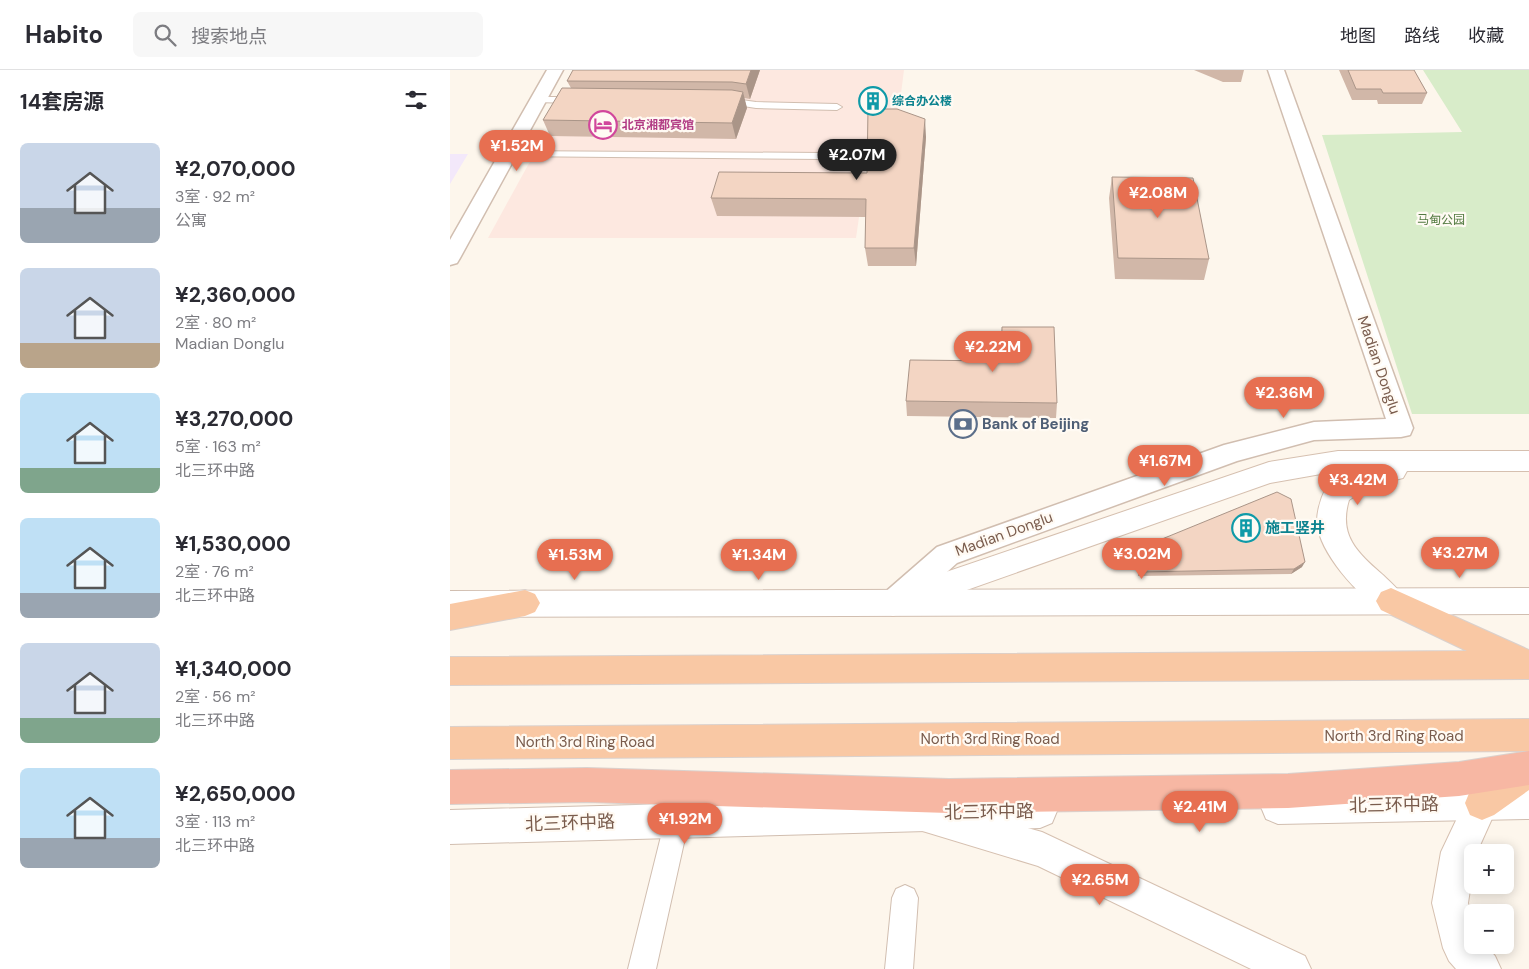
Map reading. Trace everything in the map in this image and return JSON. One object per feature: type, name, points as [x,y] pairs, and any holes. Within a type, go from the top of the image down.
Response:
[{"type":"highway","points":[[1391,601],[1529,665]]},
{"type":"highway","points":[[450,617],[525,603]]},
{"type":"highway","points":[[450,671],[1529,665]]},
{"type":"highway","name":"North 3rd Ring Road","points":[[450,743],[1529,735]]},
{"type":"highway","points":[[450,787],[587,785],[949,796],[1288,792],[1459,779],[1529,769]]},
{"type":"highway","points":[[1482,803],[1529,769]]},
{"type":"street","points":[[450,258],[555,70]]},
{"type":"street","name":"Madian Donglu","points":[[893,603],[947,554],[1233,452],[1314,431],[1401,428],[1276,70]]},
{"type":"street","points":[[893,603],[1269,473],[1338,461],[1529,461]]},
{"type":"street","points":[[1391,601],[1356,569],[1337,545],[1330,519],[1337,494],[1364,477],[1453,461]]},
{"type":"street","points":[[450,604],[1529,601]]},
{"type":"street","name":"北三环中路","points":[[450,827],[918,814],[1529,802]]},
{"type":"street","points":[[1482,803],[1459,852],[1450,903],[1462,948],[1482,969]]},
{"type":"street","points":[[918,814],[1042,850],[1292,969]]},
{"type":"street","points":[[642,969],[677,820]]},
{"type":"street","points":[[899,969],[905,898]]},
{"type":"lane","points":[[538,100],[588,100]]},
{"type":"lane","points":[[716,101],[736,101],[756,105],[837,107]]},
{"type":"lane","points":[[508,154],[822,156]]},
{"type":"shaded area","points":[[588,70],[904,70],[895,141],[870,141],[856,238],[488,238],[528,165],[550,136]]},
{"type":"shaded area","points":[[450,154],[468,154],[450,184]]},
{"type":"green space","name":"马甸公园","points":[[1423,70],[1529,70],[1529,414],[1412,414],[1322,135],[1462,132]]},
{"type":"building","points":[[573,70],[751,70],[746,84],[732,82],[567,81]]},
{"type":"building","points":[[1348,70],[1414,70],[1427,93],[1383,93],[1381,89],[1356,89]]},
{"type":"building","points":[[562,88],[732,90],[743,92],[732,123],[543,120]]},
{"type":"building","points":[[868,109],[897,109],[925,119],[914,248],[865,248],[866,199],[711,198],[719,172],[867,173]]},
{"type":"building","points":[[1112,177],[1193,178],[1209,259],[1118,258]]},
{"type":"building","points":[[1002,327],[1054,327],[1057,403],[906,401],[910,360],[1001,361]]},
{"type":"building","name":"施工竖井","points":[[1277,492],[1291,499],[1305,562],[1294,569],[1139,572],[1140,548]]},
{"type":"place","name":"综合办公楼","points":[[873,101]]},
{"type":"place","name":"北京湘都宾馆","points":[[603,125]]},
{"type":"place","name":"Bank of Beijing","points":[[963,424]]},
{"type":"place","name":"施工竖井","points":[[1246,528]]}]
